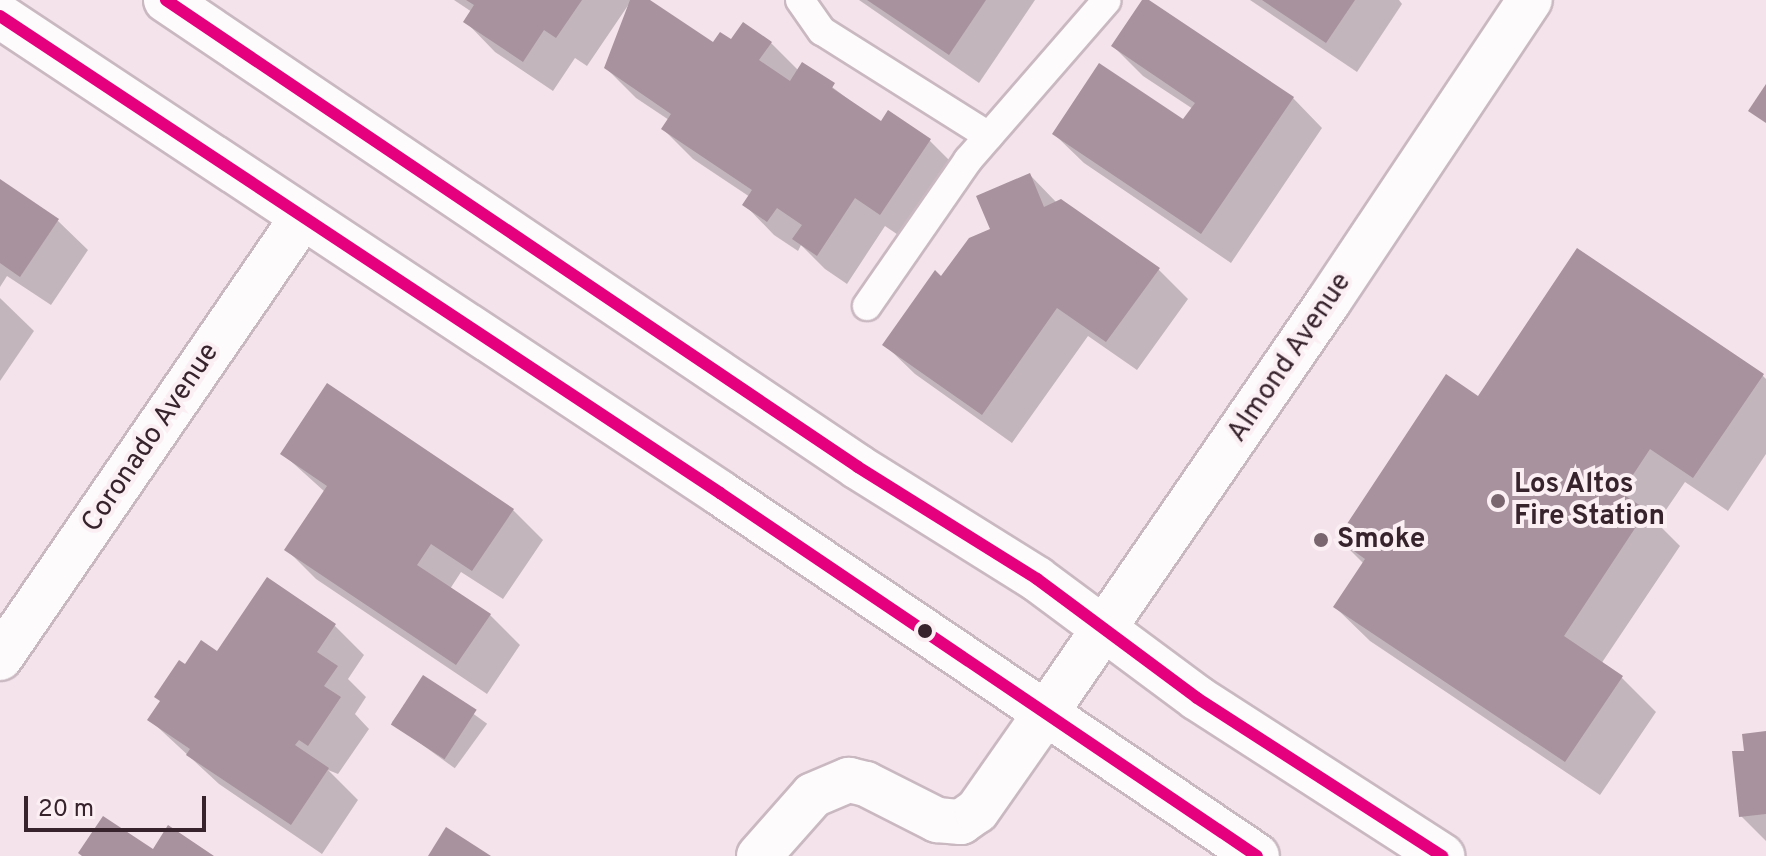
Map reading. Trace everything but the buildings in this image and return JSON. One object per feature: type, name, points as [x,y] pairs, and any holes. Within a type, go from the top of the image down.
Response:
[{"type":"main road","points":[[166,0],[858,467],[1037,579],[1197,698],[1442,856]]},
{"type":"main road","name":"Almond Avenue","points":[[759,856],[813,795],[849,780],[866,784],[937,820],[961,822],[977,811],[1329,301],[1530,0]]},
{"type":"main road","points":[[0,16],[720,493],[1257,856]]},
{"type":"main road","name":"Coronado Avenue","points":[[0,658],[302,218]]},
{"type":"lane","points":[[800,0],[822,31],[989,136]]},
{"type":"lane","points":[[867,306],[968,160],[1106,1]]},
{"type":"transit line","points":[[166,0],[858,467],[1037,579],[1197,698],[1442,856]]},
{"type":"transit line","points":[[0,16],[720,493],[1257,856]]},
{"type":"place","name":"Los Altos Fire Station","points":[[1498,501]]},
{"type":"place","name":"Smoke","points":[[1321,540]]}]
